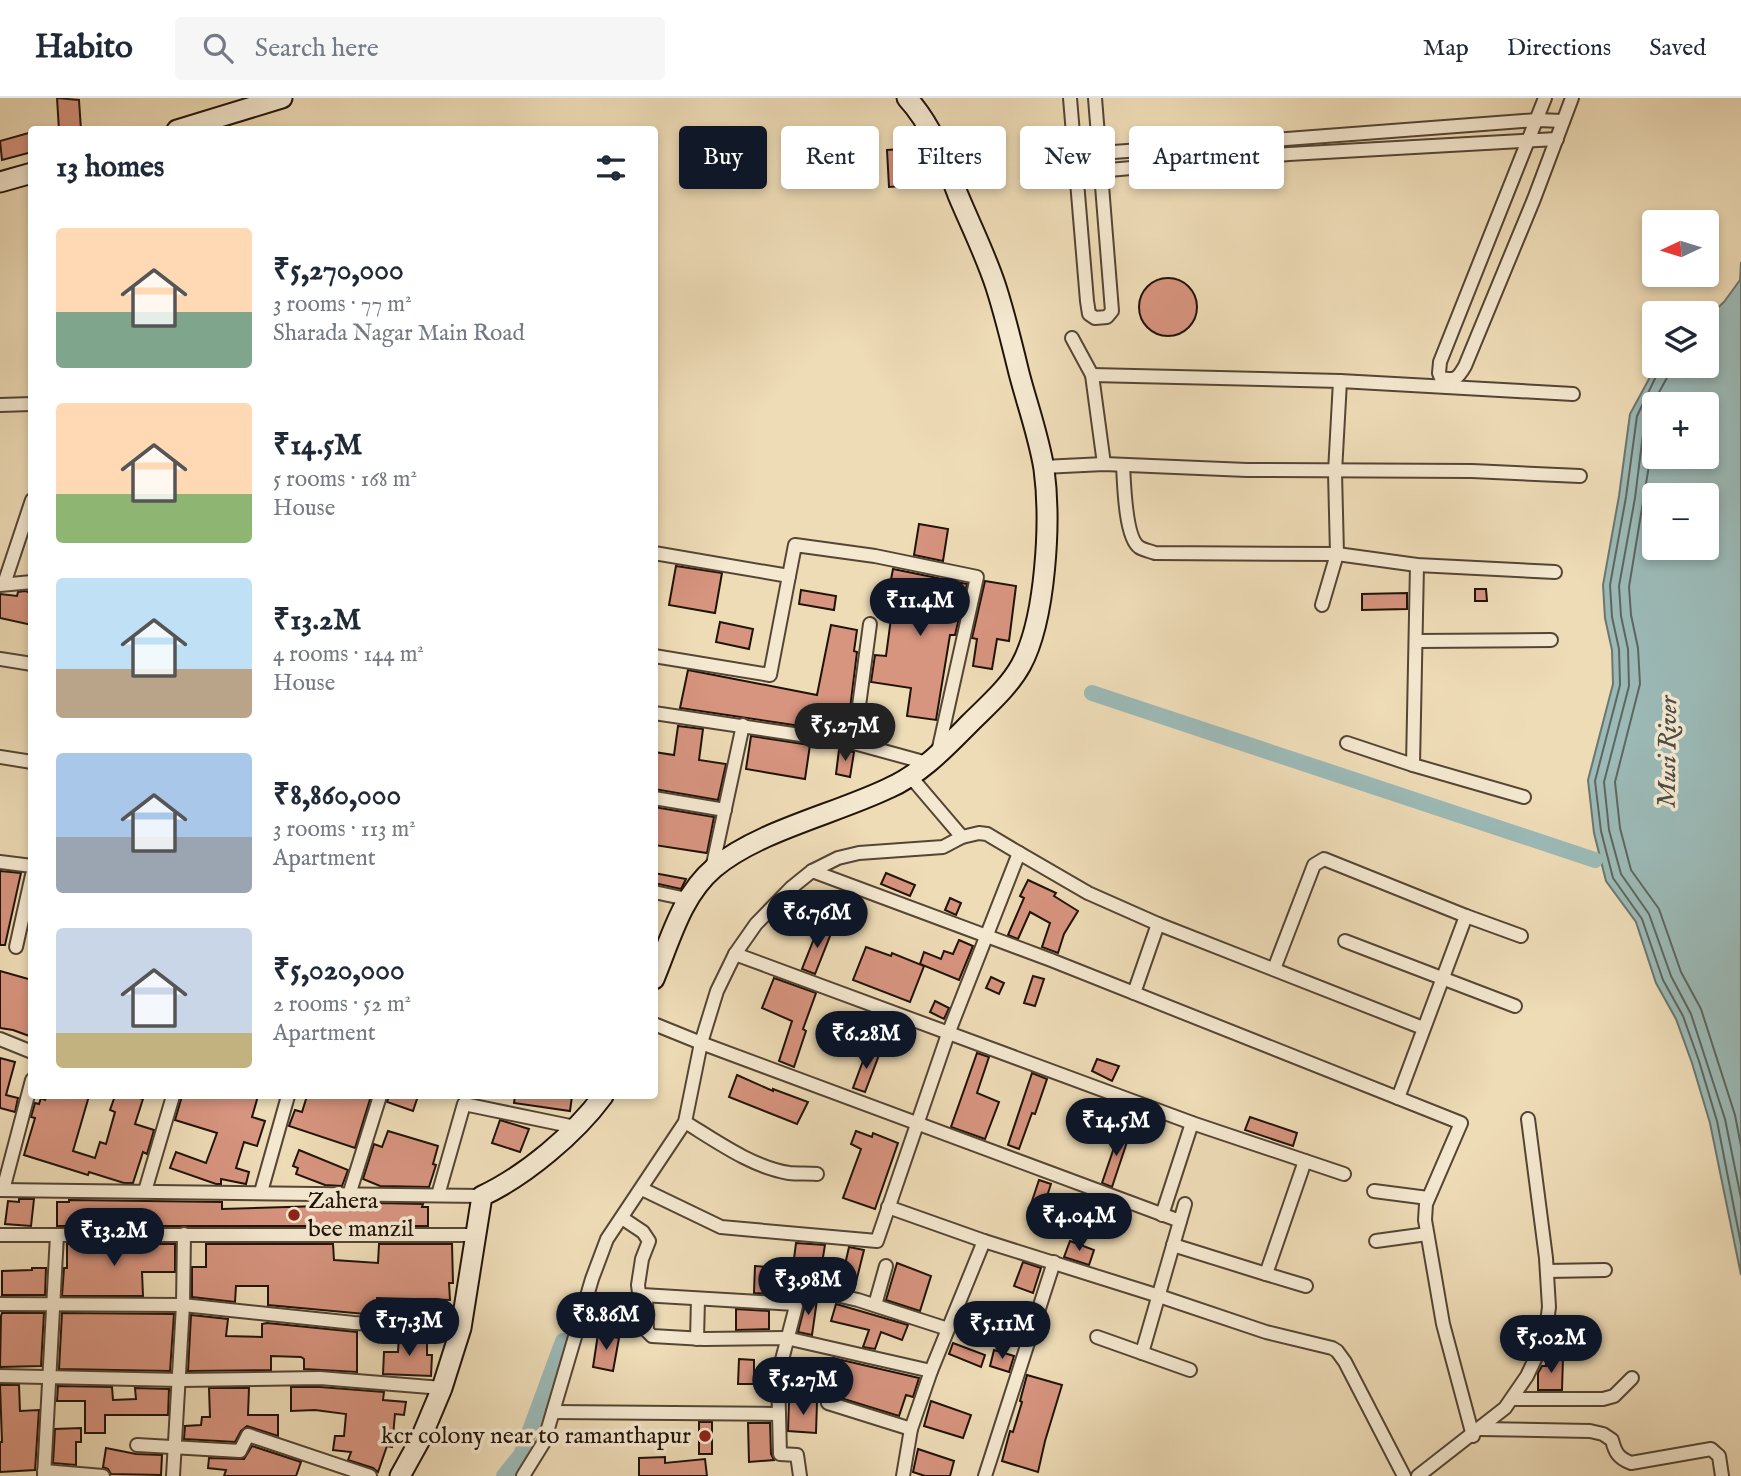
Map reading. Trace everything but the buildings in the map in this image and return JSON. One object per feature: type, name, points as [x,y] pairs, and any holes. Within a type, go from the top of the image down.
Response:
[{"type":"street","points":[[190,126],[282,98]]},
{"type":"street","points":[[658,972],[687,899],[712,869],[764,838],[846,808],[893,787],[910,776],[932,760],[1010,682],[1022,664],[1039,603],[1044,570],[1052,466],[995,285],[937,146],[917,109],[907,98]]},
{"type":"street","points":[[1070,98],[1072,126]]},
{"type":"street","points":[[1095,98],[1098,126]]},
{"type":"street","points":[[1545,98],[1440,362],[1441,378],[1458,378],[1465,366],[1572,98]]},
{"type":"street","points":[[1115,152],[1537,120],[1563,121]]},
{"type":"street","points":[[1115,171],[1289,154],[1557,139]]},
{"type":"street","points":[[0,182],[28,174]]},
{"type":"street","points":[[1076,189],[1087,301],[1089,314],[1095,318],[1107,317],[1112,311],[1102,189]]},
{"type":"street","points":[[1072,338],[1092,375],[1100,464]]},
{"type":"street","points":[[1092,375],[1340,381],[1573,394]]},
{"type":"street","points":[[1322,605],[1337,554],[1335,472],[1340,381]]},
{"type":"street","points":[[0,405],[28,404]]},
{"type":"street","points":[[1052,466],[1100,464],[1335,472],[1472,471],[1580,476]]},
{"type":"street","points":[[1123,465],[1132,535],[1138,547],[1155,553],[1337,554],[1417,565],[1555,572]]},
{"type":"street","points":[[28,511],[2,584],[28,582]]},
{"type":"street","points":[[658,657],[770,675],[795,545],[875,556],[977,577],[932,760]]},
{"type":"street","points":[[658,554],[789,576]]},
{"type":"street","points":[[1413,765],[1417,565]]},
{"type":"street","points":[[854,743],[870,624]]},
{"type":"street","points":[[1417,641],[1551,640]]},
{"type":"street","points":[[0,659],[28,663]]},
{"type":"street","points":[[658,714],[854,743],[932,760]]},
{"type":"street","points":[[712,869],[743,725]]},
{"type":"street","points":[[1347,743],[1524,797]]},
{"type":"street","points":[[0,757],[28,761]]},
{"type":"street","points":[[910,776],[959,834]]},
{"type":"street","points":[[658,799],[725,810]]},
{"type":"street","points":[[523,1476],[544,1442],[592,1279],[607,1239],[685,1122],[695,1041],[735,954],[756,924],[791,888],[812,871],[838,858],[943,847],[959,834],[987,834],[1088,893],[1158,924],[1423,1028]]},
{"type":"street","points":[[642,1189],[721,1227],[877,1241],[948,1034],[1019,853]]},
{"type":"street","points":[[1274,969],[1314,865],[1324,859],[1521,936]]},
{"type":"street","points":[[0,862],[28,866]]},
{"type":"street","points":[[812,871],[1134,993],[1461,1123],[1428,1198],[1425,1220],[1443,1324],[1477,1432]]},
{"type":"street","points":[[658,893],[687,899]]},
{"type":"street","points":[[16,947],[28,894]]},
{"type":"street","points":[[1398,1098],[1466,916]]},
{"type":"street","points":[[1134,993],[1158,924]]},
{"type":"street","points":[[1345,941],[1515,1006]]},
{"type":"street","points":[[735,954],[1192,1123],[1344,1174]]},
{"type":"street","points":[[661,1026],[1180,1222]]},
{"type":"street","points":[[0,1039],[28,1050]]},
{"type":"street","points":[[28,1095],[2,1190],[482,1196],[509,1184],[533,1166],[600,1099]]},
{"type":"street","points":[[145,1191],[172,1099]]},
{"type":"street","points":[[261,1192],[287,1099]]},
{"type":"street","points":[[349,1195],[379,1099]]},
{"type":"street","points":[[438,1195],[464,1104],[575,1127]]},
{"type":"street","points":[[1418,1476],[1505,1408],[1527,1376],[1545,1338],[1549,1307],[1547,1271],[1528,1119]]},
{"type":"street","points":[[685,1122],[763,1165],[788,1173],[817,1174]]},
{"type":"street","points":[[1162,1214],[1192,1123]]},
{"type":"street","points":[[1266,1274],[1305,1161]]},
{"type":"street","points":[[1374,1191],[1428,1198]]},
{"type":"street","points":[[400,1476],[421,1438],[442,1388],[461,1328],[482,1196]]},
{"type":"street","points":[[1142,1353],[1185,1203]]},
{"type":"street","points":[[888,1207],[984,1241],[1266,1332],[1338,1351],[1404,1476]]},
{"type":"street","points":[[622,1218],[643,1232],[649,1241],[642,1259],[638,1284],[639,1293],[646,1297],[795,1304]]},
{"type":"street","points":[[173,1476],[180,1380],[184,1234]]},
{"type":"street","points":[[1376,1241],[1427,1234]]},
{"type":"street","points":[[0,1235],[475,1235]]},
{"type":"street","points":[[57,1235],[44,1474],[103,1476]]},
{"type":"street","points":[[903,1476],[911,1429],[931,1371],[984,1241]]},
{"type":"street","points":[[1173,1245],[1306,1286]]},
{"type":"street","points":[[985,1476],[1054,1262]]},
{"type":"street","points":[[875,1305],[886,1266]]},
{"type":"street","points":[[1547,1271],[1605,1270]]},
{"type":"street","points":[[800,1476],[797,1455],[780,1454],[778,1375],[801,1287],[875,1305],[948,1329]]},
{"type":"street","points":[[646,1297],[649,1333],[657,1337],[786,1338],[931,1371]]},
{"type":"street","points":[[697,1339],[698,1299]]},
{"type":"street","points":[[0,1304],[183,1305],[354,1324],[461,1328]]},
{"type":"street","points":[[1097,1337],[1190,1370]]},
{"type":"street","points":[[0,1376],[180,1380],[320,1378],[442,1388]]},
{"type":"street","points":[[1511,1399],[1603,1399],[1614,1396],[1632,1378]]},
{"type":"street","points":[[828,1403],[911,1429]]},
{"type":"street","points":[[553,1412],[779,1414]]},
{"type":"street","points":[[1477,1432],[1590,1431],[1603,1434],[1612,1440],[1615,1452],[1621,1460],[1631,1464],[1711,1449],[1719,1456],[1722,1476]]},
{"type":"street","points":[[137,1445],[240,1451],[248,1435],[370,1476]]},
{"type":"water","name":"Musi River","points":[[1741,262],[1741,1275],[1710,1123],[1692,1063],[1676,1019],[1656,983],[1636,922],[1606,881],[1594,833],[1588,780],[1613,684],[1612,650],[1605,618],[1603,585],[1630,414],[1650,378],[1719,378],[1719,306],[1740,280]]},
{"type":"waterway","points":[[1092,693],[1595,860]]},
{"type":"waterway","points":[[504,1476],[521,1455],[563,1341]]},
{"type":"place","name":"Zahera bee manzil","points":[[294,1215]]},
{"type":"place","name":"kcr colony near to ramanthapur","points":[[705,1436]]}]
